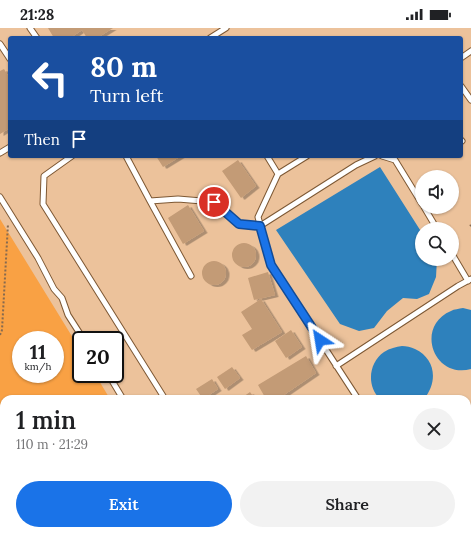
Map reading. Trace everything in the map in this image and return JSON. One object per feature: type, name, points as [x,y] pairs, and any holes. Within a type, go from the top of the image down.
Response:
[{"type":"lane","points":[[213,36],[226,28]]},
{"type":"lane","points":[[0,44],[8,56]]},
{"type":"lane","points":[[463,89],[471,100]]},
{"type":"lane","points":[[69,158],[44,176],[43,204],[162,395]]},
{"type":"lane","points":[[127,158],[191,276]]},
{"type":"lane","points":[[268,158],[278,174]]},
{"type":"lane","points":[[304,158],[278,174],[258,217],[271,265],[355,395]]},
{"type":"lane","points":[[150,201],[178,199],[214,202],[239,224],[260,226],[356,165],[371,158]]},
{"type":"lane","points":[[388,158],[395,160],[415,193]]},
{"type":"lane","points":[[0,197],[38,258],[54,289],[62,298],[68,315],[78,331]]},
{"type":"lane","points":[[336,366],[458,286],[470,280],[459,264]]},
{"type":"lane","points":[[113,383],[121,395]]},
{"type":"path","points":[[0,335],[2,330],[8,211]]},
{"type":"shaded area","points":[[0,219],[72,336],[72,383],[100,383],[108,395],[0,395]]},
{"type":"water","points":[[380,167],[415,222],[415,266],[437,266],[436,277],[429,294],[417,299],[403,298],[387,311],[374,328],[359,331],[340,324],[276,230]]},
{"type":"water","points":[[463,308],[471,310],[471,369],[458,370],[447,366],[438,359],[433,349],[431,339],[434,328],[440,318],[452,310]]},
{"type":"water","points":[[402,346],[408,347],[422,353],[427,359],[433,371],[433,378],[426,395],[376,394],[371,381],[372,368],[379,356],[391,349]]},
{"type":"building","points":[[48,28],[113,28],[100,36],[86,36],[82,30],[73,36],[53,36]]},
{"type":"building","points":[[4,69],[8,76],[8,129],[0,134],[0,71]]},
{"type":"building","points":[[157,158],[178,158],[163,167]]},
{"type":"building","points":[[238,160],[256,186],[241,198],[222,171]]},
{"type":"building","points":[[188,205],[204,231],[183,244],[168,218]]},
{"type":"building","points":[[244,243],[252,247],[256,255],[252,263],[244,267],[236,263],[232,255],[236,247]]},
{"type":"building","points":[[214,261],[222,265],[226,273],[222,281],[214,285],[206,281],[202,273],[206,265]]},
{"type":"building","points":[[268,272],[275,295],[254,300],[248,278]]},
{"type":"building","points":[[261,299],[282,332],[252,350],[242,335],[252,329],[241,312]]},
{"type":"building","points":[[291,330],[302,347],[286,358],[275,341]]},
{"type":"building","points":[[306,356],[316,373],[284,395],[264,395],[258,385]]},
{"type":"building","points":[[232,367],[240,378],[225,389],[217,377]]},
{"type":"building","points":[[212,379],[218,389],[209,395],[200,395],[196,389]]},
{"type":"route","points":[[214,202],[239,224],[260,226],[271,265],[320,340]]}]
